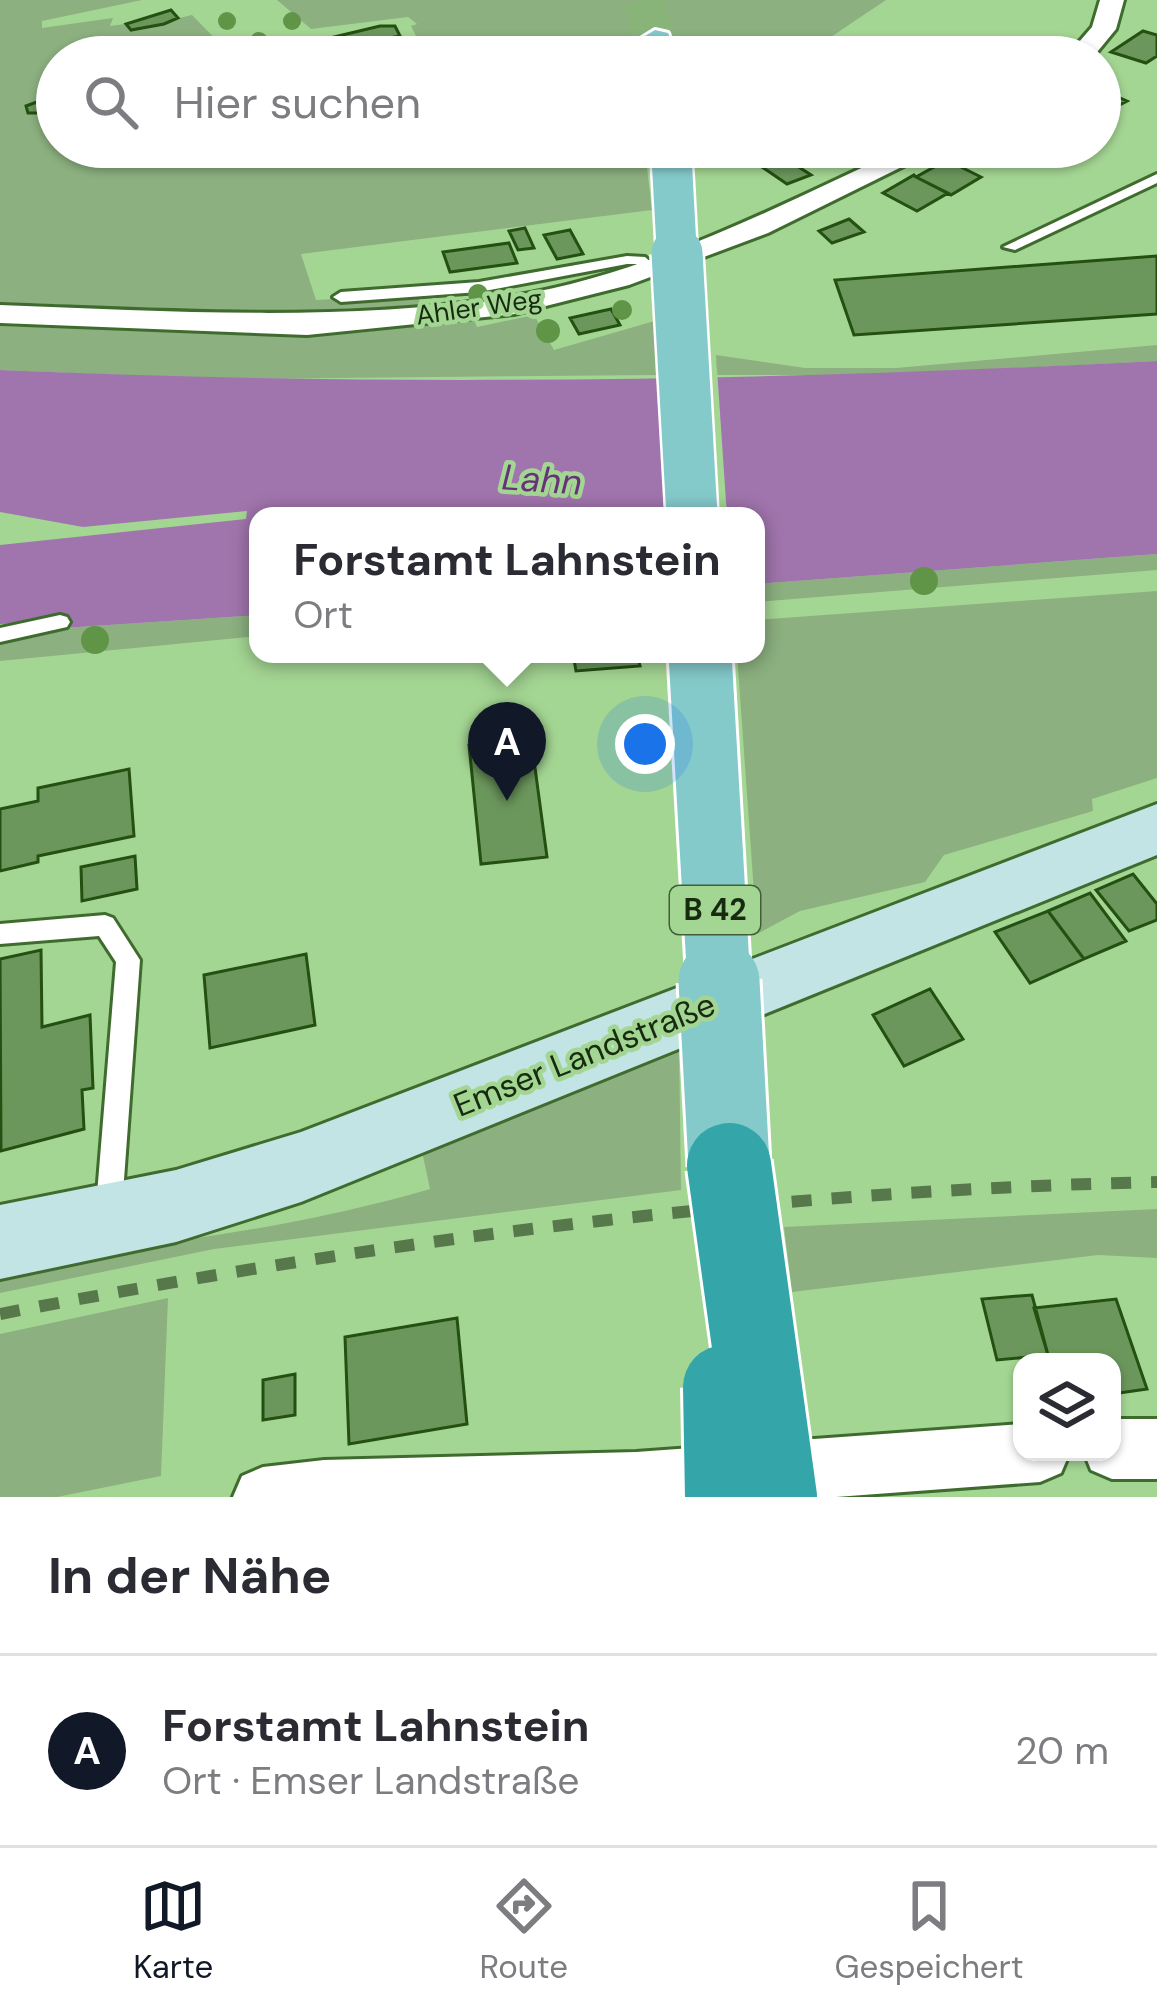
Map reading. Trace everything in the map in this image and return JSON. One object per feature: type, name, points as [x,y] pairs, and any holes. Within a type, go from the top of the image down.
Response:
[{"type":"highway","name":"B 42","points":[[699,1475],[729,1166]]},
{"type":"main road","points":[[672,168],[691,507]]},
{"type":"main road","name":"B 42","points":[[701,663],[729,1166]]},
{"type":"street","points":[[1098,36],[1112,0]]},
{"type":"street","name":"Ahler Weg","points":[[0,314],[307,325],[555,286],[648,268],[758,227],[883,168]]},
{"type":"street","name":"Emser Landstraße","points":[[0,1242],[108,1220],[301,1167],[1157,829]]},
{"type":"street","points":[[1121,1449],[1157,1449]]},
{"type":"street","points":[[263,1497],[1013,1454]]},
{"type":"lane","points":[[1010,247],[1157,178]]},
{"type":"lane","points":[[341,297],[435,303]]},
{"type":"lane","points":[[0,635],[60,622]]},
{"type":"lane","points":[[0,934],[106,925],[128,960],[108,1220]]},
{"type":"green space","points":[[0,0],[142,0],[42,21],[42,28],[113,18],[110,26],[125,24],[131,30],[192,15],[212,36],[36,36],[36,102],[26,106],[28,113],[36,113],[36,168],[647,168],[652,210],[301,254],[316,300],[418,295],[421,307],[306,317],[0,305]]},
{"type":"green space","points":[[277,0],[886,0],[832,36],[416,36],[411,26],[417,24],[408,17],[311,29]]},
{"type":"green space","points":[[534,315],[554,350],[658,320],[659,375],[218,379],[0,370],[0,326],[318,335],[474,320],[477,327]]},
{"type":"green space","points":[[1157,345],[1157,361],[883,375],[717,375],[716,355],[805,368],[896,368]]},
{"type":"green space","points":[[1157,554],[1157,570],[765,601],[765,583]]},
{"type":"green space","points":[[1157,591],[1157,778],[1092,799],[1093,811],[944,855],[925,882],[800,911],[757,934],[738,663],[765,663],[765,619]]},
{"type":"green space","points":[[249,616],[249,637],[0,661],[0,643],[63,628]]},
{"type":"green space","points":[[679,1042],[681,1190],[214,1249],[0,1293],[0,1264],[270,1226],[430,1189],[420,1142]]},
{"type":"green space","points":[[1157,1209],[1157,1258],[1098,1255],[792,1292],[784,1227]]},
{"type":"green space","points":[[168,1298],[161,1476],[57,1497],[0,1497],[0,1334]]},
{"type":"water","name":"Lahn","points":[[1157,361],[1157,554],[765,583],[765,507],[249,507],[249,616],[63,628],[60,622],[0,624],[0,545],[246,519],[247,511],[83,527],[0,512],[0,370],[434,380],[868,373]]},
{"type":"pier","points":[[659,369],[717,369],[726,507],[664,507]]},
{"type":"building","points":[[171,10],[178,18],[164,24],[131,30],[126,24]]},
{"type":"building","points":[[395,26],[400,36],[338,36]]},
{"type":"building","points":[[1143,31],[1157,35],[1157,56],[1146,63],[1121,55],[1121,45]]},
{"type":"building","points":[[763,168],[800,168],[811,175],[787,184]]},
{"type":"building","points":[[932,168],[963,168],[981,177],[951,195],[916,177]]},
{"type":"building","points":[[914,175],[948,193],[917,211],[883,193]]},
{"type":"building","points":[[849,219],[864,232],[832,243],[819,231]]},
{"type":"building","points":[[525,228],[534,248],[518,250],[509,231]]},
{"type":"building","points":[[570,230],[583,254],[557,259],[544,235]]},
{"type":"building","points":[[509,243],[517,263],[450,272],[443,252]]},
{"type":"building","points":[[1157,256],[1157,314],[854,335],[835,280]]},
{"type":"building","points":[[611,309],[620,325],[579,334],[570,318]]},
{"type":"building","points":[[575,663],[640,666],[576,671]]},
{"type":"building","points":[[531,738],[547,857],[481,864],[469,745]]},
{"type":"building","points":[[129,769],[134,836],[38,856],[38,862],[0,871],[0,809],[38,801],[38,788]]},
{"type":"building","points":[[135,856],[137,889],[82,901],[81,867]]},
{"type":"building","points":[[1133,874],[1157,904],[1157,920],[1129,931],[1096,890]]},
{"type":"building","points":[[1090,893],[1126,941],[1084,959],[1048,911]]},
{"type":"building","points":[[1048,911],[1084,959],[1030,983],[995,932]]},
{"type":"building","points":[[41,950],[42,1027],[90,1015],[93,1088],[82,1090],[84,1129],[1,1151],[0,959]]},
{"type":"building","points":[[306,954],[315,1025],[210,1048],[204,975]]},
{"type":"building","points":[[930,989],[963,1039],[904,1066],[873,1015]]},
{"type":"building","points":[[1032,1295],[1047,1353],[1013,1353],[1013,1358],[997,1360],[982,1299]]},
{"type":"building","points":[[1116,1299],[1147,1389],[1121,1393],[1121,1353],[1047,1353],[1034,1308]]},
{"type":"building","points":[[457,1318],[467,1424],[349,1444],[345,1337]]},
{"type":"building","points":[[295,1374],[295,1415],[263,1420],[263,1380]]},
{"type":"tunnel","points":[[643,0],[654,36]]},
{"type":"railway","points":[[0,1314],[288,1263],[576,1224],[865,1196],[1157,1182]]},
{"type":"place","name":"Forstamt Lahnstein","points":[[507,801]]}]
